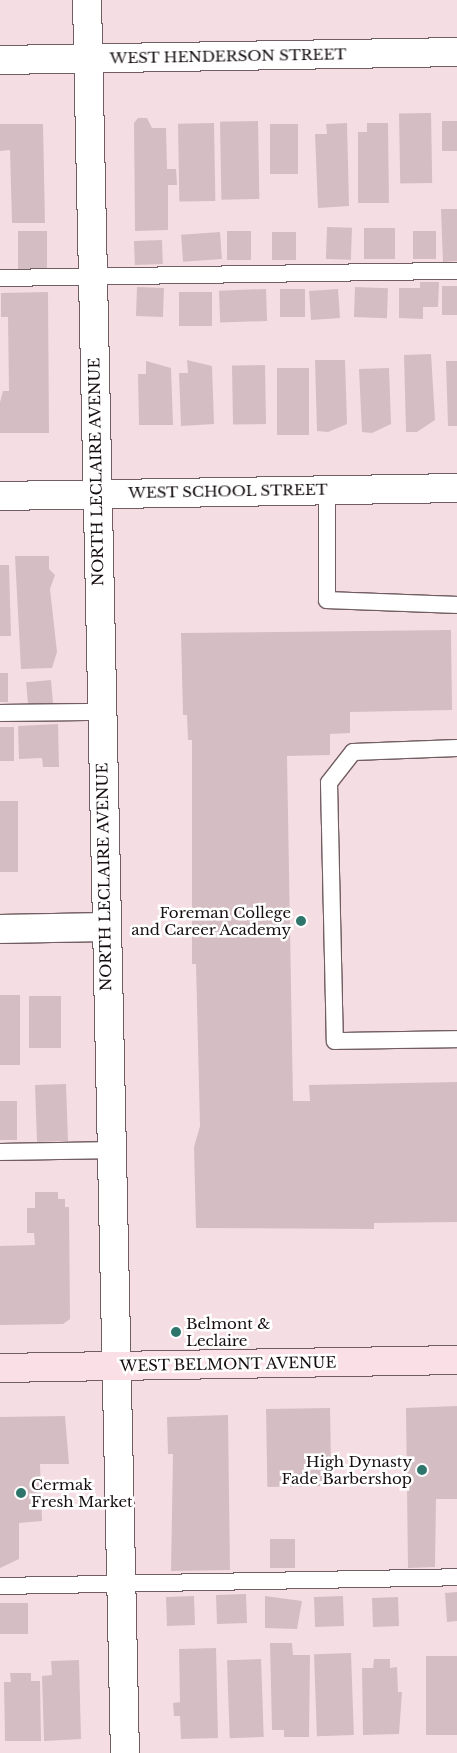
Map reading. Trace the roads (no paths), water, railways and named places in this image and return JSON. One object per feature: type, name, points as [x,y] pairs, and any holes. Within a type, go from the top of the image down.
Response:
[{"type":"main road","name":"WEST BELMONT AVENUE","points":[[0,1368],[457,1360]]},
{"type":"street","name":"NORTH LECLAIRE AVENUE","points":[[87,0],[114,1366],[125,1753]]},
{"type":"street","name":"WEST HENDERSON STREET","points":[[0,60],[457,52]]},
{"type":"street","name":"WEST SCHOOL STREET","points":[[0,496],[457,488]]},
{"type":"street","points":[[0,928],[105,927]]},
{"type":"lane","points":[[0,278],[457,271]]},
{"type":"lane","points":[[326,490],[327,600],[457,605]]},
{"type":"lane","points":[[0,713],[101,712]]},
{"type":"lane","points":[[457,748],[353,752],[329,783],[335,1041],[457,1039]]},
{"type":"lane","points":[[0,1152],[110,1150]]},
{"type":"lane","points":[[0,1586],[457,1577]]},
{"type":"place","name":"Foreman College and Career Academy","points":[[301,921]]},
{"type":"place","name":"Belmont & Leclaire","points":[[176,1332]]},
{"type":"place","name":"High Dynasty Fade Barbershop","points":[[422,1470]]},
{"type":"place","name":"Cermak Fresh Market","points":[[21,1493]]}]
